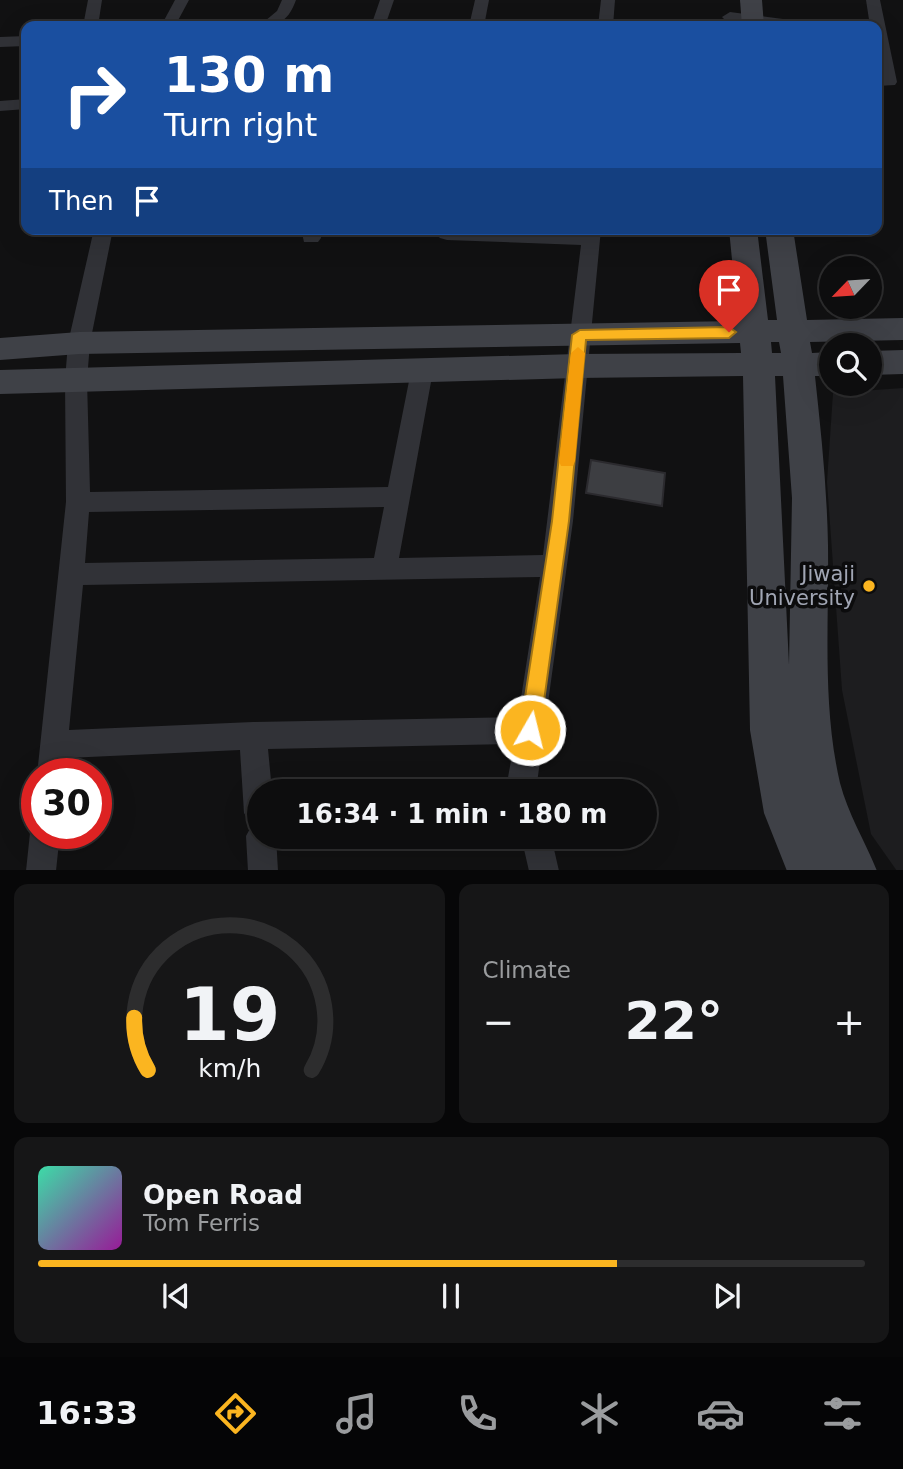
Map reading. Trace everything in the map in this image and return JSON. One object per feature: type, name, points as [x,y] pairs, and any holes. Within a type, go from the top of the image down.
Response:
[{"type":"main road","points":[[744,235],[763,455],[771,730],[786,813],[810,870]]},
{"type":"main road","points":[[780,235],[808,354],[810,734],[826,811],[855,870]]},
{"type":"main road","points":[[0,349],[79,343],[580,335],[808,354],[903,329]]},
{"type":"main road","points":[[0,382],[577,366],[755,349]]},
{"type":"main road","points":[[882,363],[903,362]]},
{"type":"street","points":[[93,21],[95,0]]},
{"type":"street","points":[[171,21],[183,0]]},
{"type":"street","points":[[273,21],[284,13],[289,0]]},
{"type":"street","points":[[380,21],[387,0]]},
{"type":"street","points":[[478,21],[482,0]]},
{"type":"street","points":[[606,21],[608,0]]},
{"type":"street","points":[[873,0],[879,21]]},
{"type":"street","points":[[730,14],[752,15],[777,21]]},
{"type":"street","points":[[882,81],[889,82],[883,38]]},
{"type":"street","points":[[0,42],[21,41]]},
{"type":"street","points":[[0,106],[21,104]]},
{"type":"street","points":[[53,758],[78,502],[76,380],[79,343],[103,235]]},
{"type":"street","points":[[523,779],[552,566],[561,521],[592,235]]},
{"type":"street","points":[[384,569],[422,370]]},
{"type":"street","points":[[78,502],[397,497]]},
{"type":"street","points":[[71,574],[552,566]]},
{"type":"street","points":[[54,745],[253,736],[530,730]]},
{"type":"street","points":[[253,736],[256,779]]},
{"type":"street","points":[[41,870],[43,849]]},
{"type":"street","points":[[262,849],[263,870]]},
{"type":"street","points":[[539,849],[544,870]]},
{"type":"shaded area","name":"Jiwaji University","points":[[903,388],[903,870],[896,870],[871,834],[842,690],[827,482],[833,396],[882,396],[882,390]]},
{"type":"building","points":[[591,460],[665,473],[662,506],[586,493]]},
{"type":"slow traffic","points":[[567,461],[578,353]]},
{"type":"place","name":"Jiwaji University","points":[[869,586]]},
{"type":"route","points":[[530,730],[552,566],[561,521],[580,335],[729,332]]}]
